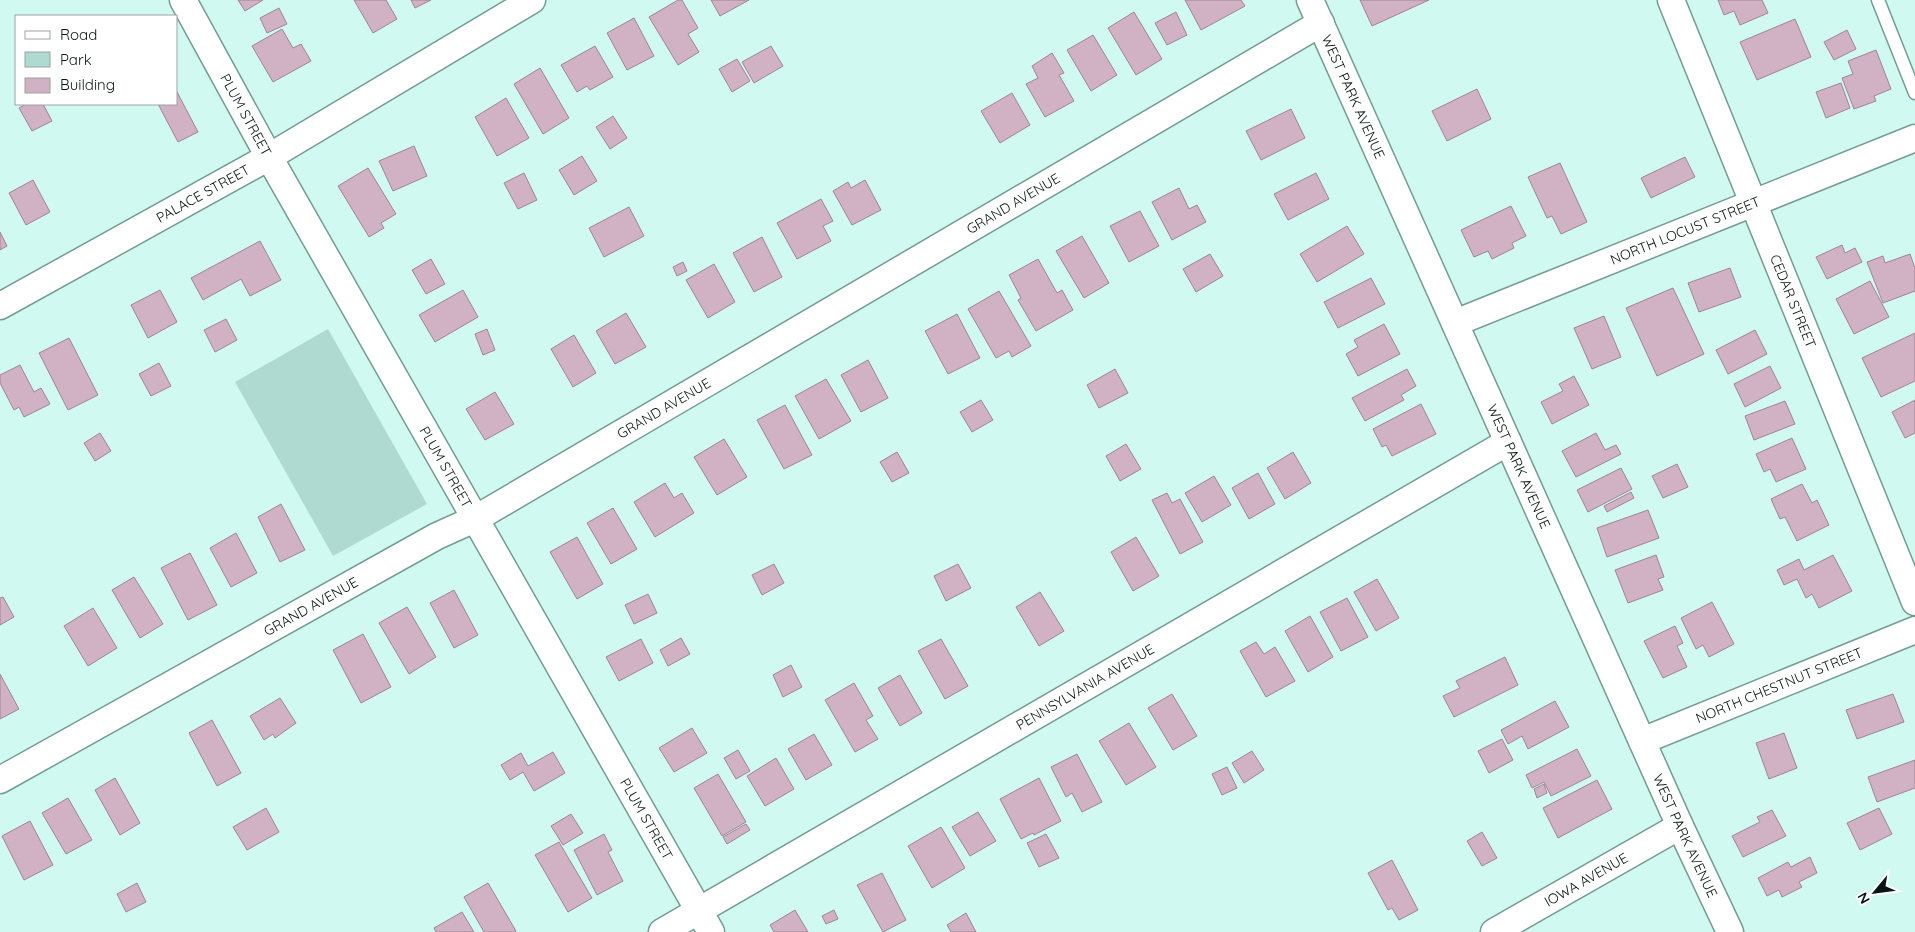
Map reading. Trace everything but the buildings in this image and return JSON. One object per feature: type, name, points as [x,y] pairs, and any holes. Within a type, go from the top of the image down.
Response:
[{"type":"street","name":"PLUM STREET","points":[[183,0],[269,157],[705,922]]},
{"type":"street","name":"PALACE STREET","points":[[0,306],[269,157],[532,0]]},
{"type":"street","name":"WEST PARK AVENUE","points":[[1310,0],[1680,826],[1730,932]]},
{"type":"street","name":"CEDAR STREET","points":[[1671,0],[1915,602]]},
{"type":"street","name":"GRAND AVENUE","points":[[0,780],[437,536],[475,519],[1321,23]]},
{"type":"street","name":"NORTH LOCUST STREET","points":[[1454,323],[1915,138]]},
{"type":"street","name":"PENNSYLVANIA AVENUE","points":[[662,932],[705,922],[1508,442]]},
{"type":"street","name":"NORTH CHESTNUT STREET","points":[[1642,741],[1915,630]]},
{"type":"street","name":"IOWA AVENUE","points":[[1494,932],[1680,826]]},
{"type":"lane","points":[[1878,0],[1915,93]]},
{"type":"green space","points":[[328,329],[427,504],[333,556],[235,382]]}]
